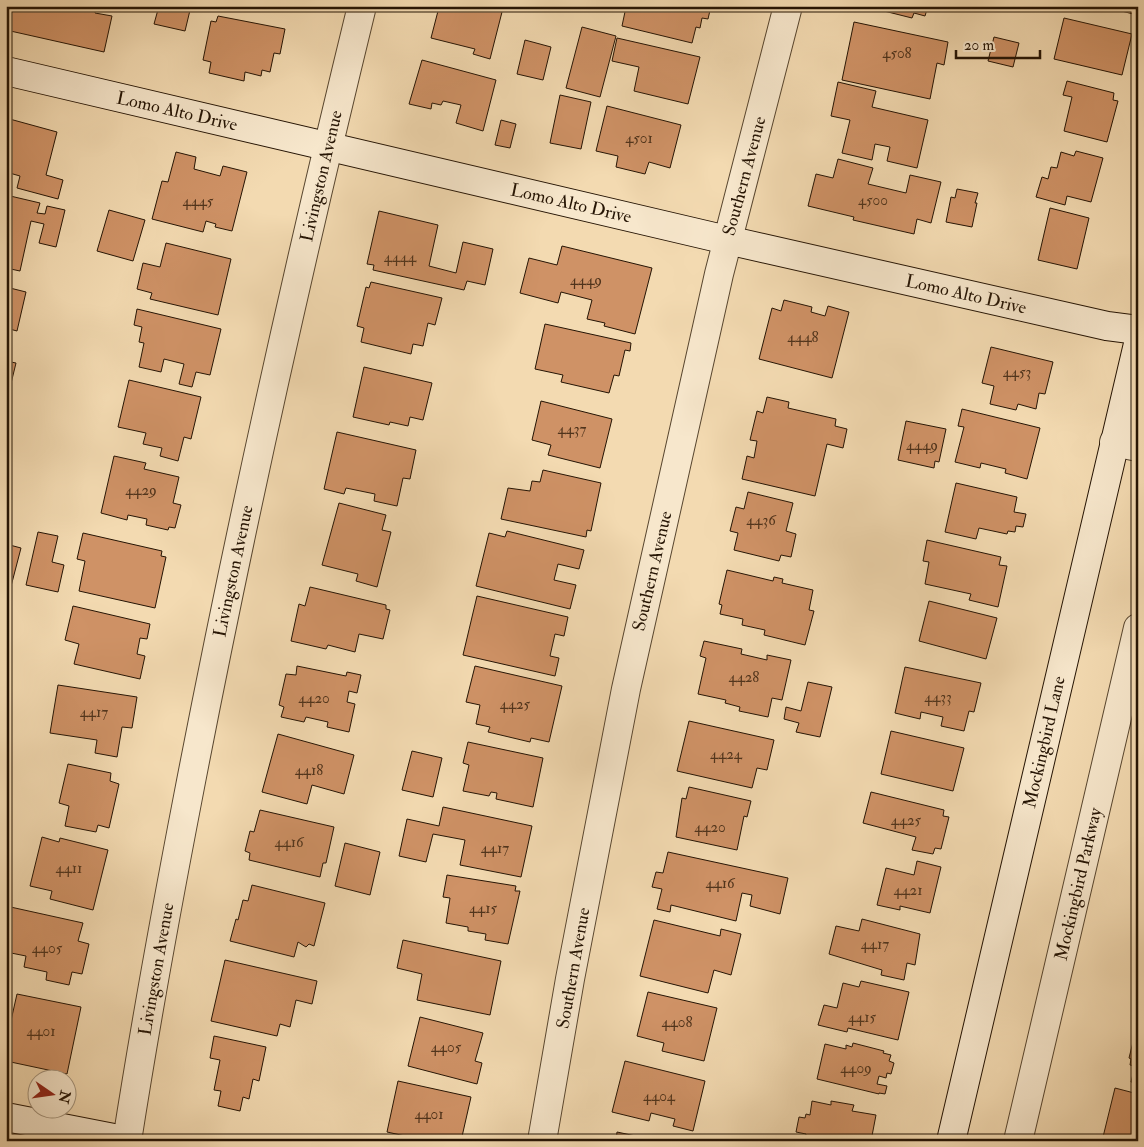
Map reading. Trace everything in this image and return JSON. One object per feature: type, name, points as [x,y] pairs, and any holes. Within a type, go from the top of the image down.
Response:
[{"type":"street","name":"Livingston Avenue","points":[[128,1141],[154,973],[207,697],[261,435],[362,6]]},
{"type":"street","name":"Southern Avenue","points":[[542,1141],[572,970],[626,689],[727,240],[788,6]]},
{"type":"street","name":"Lomo Alto Drive","points":[[6,71],[727,240],[1107,326],[1138,330]]},
{"type":"street","name":"Mockingbird Lane","points":[[951,1141],[1126,445],[1138,344]]},
{"type":"street","name":"Mockingbird Parkway","points":[[1018,1141],[1138,628]]},
{"type":"street","points":[[6,1117],[128,1141]]},
{"type":"building","points":[[10,6],[96,6],[95,13],[112,16],[104,52],[6,30]]},
{"type":"building","points":[[159,6],[191,6],[185,31],[154,24]]},
{"type":"building","points":[[429,6],[479,6],[502,12],[490,59],[473,54],[475,49],[431,38],[438,11],[429,8]]},
{"type":"building","points":[[622,6],[711,6],[708,19],[702,18],[700,28],[696,27],[692,43],[622,26],[626,7]]},
{"type":"building","points":[[864,6],[928,6],[925,16],[914,13],[912,18]]},
{"type":"building","points":[[967,6],[985,6],[984,11]]},
{"type":"building","points":[[1102,6],[1138,6],[1138,13],[1137,15]]},
{"type":"building","points":[[218,16],[285,29],[280,54],[274,53],[270,72],[262,70],[261,76],[245,72],[244,81],[209,73],[211,62],[203,60],[211,21],[216,22]]},
{"type":"building","points":[[1064,18],[1132,34],[1122,75],[1054,59]]},
{"type":"building","points":[[854,22],[948,42],[944,65],[937,63],[930,99],[842,80]]},
{"type":"building","points":[[582,27],[616,36],[600,97],[566,88]]},
{"type":"building","points":[[994,37],[1019,43],[1013,67],[988,61]]},
{"type":"building","points":[[617,38],[700,57],[688,104],[634,91],[639,67],[612,61]]},
{"type":"building","points":[[525,40],[551,47],[543,80],[517,74]]},
{"type":"building","points":[[422,60],[496,80],[483,131],[456,123],[461,105],[443,101],[441,105],[432,103],[431,109],[409,104]]},
{"type":"building","points":[[1067,81],[1114,93],[1113,100],[1118,101],[1107,142],[1064,131],[1072,97],[1063,95]]},
{"type":"building","points":[[838,82],[876,91],[872,107],[928,120],[917,168],[887,161],[890,147],[875,144],[872,160],[842,153],[850,120],[831,116]]},
{"type":"building","points":[[560,95],[591,102],[581,149],[550,143]]},
{"type":"building","points":[[607,106],[681,125],[670,168],[649,162],[645,174],[616,167],[618,156],[596,151]]},
{"type":"building","points":[[6,118],[57,132],[46,175],[63,180],[58,199],[17,188],[20,176],[6,172]]},
{"type":"building","points":[[501,120],[516,124],[510,148],[495,145]]},
{"type":"building","points":[[1076,151],[1103,158],[1091,202],[1067,196],[1065,205],[1036,197],[1042,177],[1048,179],[1051,167],[1057,168],[1061,152],[1074,156]]},
{"type":"building","points":[[176,152],[196,157],[194,169],[220,176],[223,166],[247,172],[232,231],[215,227],[216,224],[206,221],[203,232],[152,219],[162,181],[168,182]]},
{"type":"building","points":[[838,159],[873,168],[868,184],[906,193],[910,175],[941,182],[931,223],[917,219],[914,234],[853,220],[854,217],[808,206],[816,174],[833,178]]},
{"type":"building","points":[[957,189],[978,193],[972,227],[946,222],[951,197],[955,198]]},
{"type":"building","points":[[6,195],[40,203],[37,213],[45,214],[47,206],[65,210],[56,247],[39,243],[44,224],[31,221],[20,271],[6,268]]},
{"type":"building","points":[[1050,208],[1089,218],[1077,269],[1038,260]]},
{"type":"building","points":[[109,210],[145,220],[133,261],[97,251]]},
{"type":"building","points":[[379,211],[438,225],[429,266],[456,273],[463,242],[493,249],[485,285],[467,281],[464,290],[373,270],[374,265],[367,264]]},
{"type":"building","points":[[166,243],[231,259],[218,315],[150,299],[152,293],[137,289],[143,263],[160,267]]},
{"type":"building","points":[[562,246],[652,268],[635,334],[604,326],[605,323],[587,319],[592,300],[561,292],[558,303],[520,293],[529,258],[557,265]]},
{"type":"building","points":[[371,282],[442,298],[435,325],[428,323],[423,346],[413,344],[411,354],[361,342],[364,328],[357,326],[366,287],[369,288]]},
{"type":"building","points":[[6,287],[26,292],[17,331],[6,328]]},
{"type":"building","points":[[784,300],[812,307],[811,312],[825,316],[828,306],[849,312],[832,378],[759,359],[772,308],[781,311]]},
{"type":"building","points":[[137,309],[221,329],[210,375],[196,372],[192,387],[179,384],[184,364],[164,359],[161,372],[139,367],[144,343],[139,342],[142,327],[134,325]]},
{"type":"building","points":[[545,324],[631,343],[630,351],[625,350],[619,376],[614,375],[609,393],[561,382],[563,375],[535,369]]},
{"type":"building","points":[[991,347],[1053,362],[1045,394],[1039,393],[1036,409],[1018,404],[1016,410],[990,404],[994,386],[982,383]]},
{"type":"building","points":[[6,361],[16,363],[6,404]]},
{"type":"building","points":[[364,367],[432,383],[423,420],[410,417],[408,426],[390,422],[389,425],[353,417]]},
{"type":"building","points":[[129,380],[201,397],[191,439],[184,437],[178,461],[160,456],[162,448],[143,444],[146,433],[118,427]]},
{"type":"building","points":[[767,397],[789,402],[788,408],[836,419],[835,426],[847,429],[843,448],[827,444],[815,496],[742,479],[747,456],[754,458],[757,441],[750,440],[757,411],[763,413]]},
{"type":"building","points":[[541,401],[612,419],[600,468],[548,455],[551,445],[532,440]]},
{"type":"building","points":[[962,409],[1040,428],[1027,479],[1005,473],[1006,469],[981,463],[980,468],[955,462],[964,427],[958,426]]},
{"type":"building","points":[[906,421],[946,429],[939,462],[935,461],[934,468],[898,460]]},
{"type":"building","points":[[337,432],[416,450],[410,479],[403,478],[397,506],[374,501],[375,494],[346,488],[344,494],[324,489]]},
{"type":"building","points":[[114,456],[146,463],[144,469],[179,477],[173,503],[181,505],[175,528],[169,527],[168,530],[146,525],[147,519],[128,515],[127,520],[101,513]]},
{"type":"building","points":[[543,470],[601,483],[591,531],[587,530],[586,537],[501,519],[508,488],[530,491],[532,481],[540,482]]},
{"type":"building","points":[[956,483],[1017,497],[1014,512],[1026,514],[1023,527],[1016,526],[1015,532],[1008,531],[1007,534],[979,528],[976,539],[945,532]]},
{"type":"building","points":[[748,492],[793,503],[786,531],[796,534],[791,557],[781,555],[779,561],[734,550],[738,533],[730,531],[736,507],[744,509]]},
{"type":"building","points":[[339,503],[386,515],[382,530],[391,532],[377,587],[356,581],[358,574],[322,565]]},
{"type":"building","points":[[507,531],[584,550],[579,569],[558,564],[554,580],[576,585],[570,609],[476,586],[489,533],[505,537]]},
{"type":"building","points":[[38,532],[58,536],[52,562],[64,565],[58,592],[26,585]]},
{"type":"building","points":[[83,533],[162,551],[161,556],[166,557],[155,608],[79,591],[85,561],[77,559]]},
{"type":"building","points":[[927,540],[1001,557],[999,565],[1007,566],[998,607],[969,600],[971,594],[925,584],[929,562],[923,561]]},
{"type":"building","points":[[6,544],[21,548],[9,594],[6,594]]},
{"type":"building","points":[[727,570],[773,581],[774,577],[783,579],[782,583],[813,590],[809,610],[814,611],[805,645],[764,635],[765,630],[742,625],[743,619],[720,614],[722,605],[719,604]]},
{"type":"building","points":[[310,587],[386,605],[386,609],[390,610],[383,639],[359,634],[355,652],[328,645],[326,649],[291,641],[299,604],[305,606]]},
{"type":"building","points":[[477,596],[568,617],[564,636],[555,634],[550,656],[559,658],[555,676],[463,655]]},
{"type":"building","points":[[929,601],[997,618],[986,659],[919,641]]},
{"type":"building","points":[[73,606],[150,624],[147,639],[140,638],[137,654],[145,656],[140,679],[74,664],[79,644],[65,640]]},
{"type":"building","points":[[704,641],[742,649],[741,654],[767,660],[767,655],[791,660],[782,700],[772,698],[768,717],[739,711],[740,707],[725,703],[726,700],[698,694],[706,658],[700,656]]},
{"type":"building","points":[[297,666],[346,676],[347,672],[361,675],[357,693],[349,691],[347,702],[355,704],[349,732],[327,727],[328,722],[306,717],[304,722],[281,717],[284,707],[279,705],[286,674],[296,675]]},
{"type":"building","points":[[475,666],[562,686],[549,742],[531,738],[530,742],[488,732],[490,727],[476,724],[480,705],[466,702]]},
{"type":"building","points":[[905,667],[981,683],[974,712],[969,711],[964,731],[941,726],[943,717],[921,712],[920,719],[895,713]]},
{"type":"building","points":[[808,682],[832,687],[820,737],[796,732],[799,723],[784,719],[786,707],[801,711]]},
{"type":"building","points":[[58,685],[137,697],[132,728],[122,727],[117,757],[95,753],[97,740],[50,733]]},
{"type":"building","points":[[689,721],[774,740],[767,770],[757,768],[752,788],[677,771]]},
{"type":"building","points":[[891,731],[964,748],[953,791],[881,774]]},
{"type":"building","points":[[278,734],[354,755],[344,794],[312,785],[307,804],[262,792]]},
{"type":"building","points":[[468,742],[543,758],[533,807],[496,799],[497,793],[491,792],[489,796],[463,791],[469,765],[463,763]]},
{"type":"building","points":[[412,751],[442,758],[433,797],[402,790]]},
{"type":"building","points":[[68,764],[111,773],[110,781],[119,784],[109,828],[98,825],[96,832],[65,826],[69,806],[59,803]]},
{"type":"building","points":[[689,787],[751,801],[747,817],[744,816],[737,850],[676,837],[682,798],[686,799]]},
{"type":"building","points":[[871,792],[944,810],[943,816],[949,817],[941,849],[935,848],[933,854],[912,850],[916,837],[863,823]]},
{"type":"building","points":[[443,807],[532,826],[521,877],[460,865],[465,840],[433,834],[426,862],[399,856],[407,819],[439,826]]},
{"type":"building","points":[[260,810],[334,827],[326,863],[323,863],[320,877],[249,860],[250,853],[245,851],[250,831],[254,832]]},
{"type":"building","points":[[42,837],[59,842],[60,838],[108,850],[93,910],[50,899],[52,891],[30,886]]},
{"type":"building","points":[[345,843],[380,852],[370,895],[335,886]]},
{"type":"building","points":[[668,852],[788,878],[780,914],[750,906],[752,895],[742,893],[736,921],[671,905],[670,912],[657,909],[662,889],[652,887],[656,872],[663,873]]},
{"type":"building","points":[[917,861],[941,867],[930,913],[900,906],[900,910],[877,905],[886,868],[914,875]]},
{"type":"building","points":[[447,875],[516,886],[515,891],[520,891],[508,944],[485,940],[486,934],[468,931],[468,927],[446,923],[450,898],[443,897]]},
{"type":"building","points":[[252,885],[325,903],[314,946],[309,944],[306,947],[298,942],[294,957],[230,941],[243,900],[248,901]]},
{"type":"building","points":[[6,906],[83,923],[78,941],[89,944],[82,974],[72,972],[69,985],[46,980],[47,972],[24,967],[26,956],[6,952]]},
{"type":"building","points":[[862,919],[920,934],[915,965],[907,963],[904,980],[881,975],[882,970],[829,954],[836,926],[859,931]]},
{"type":"building","points":[[654,920],[720,936],[721,929],[741,934],[731,975],[714,970],[708,993],[640,976]]},
{"type":"building","points":[[403,940],[501,961],[490,1015],[417,1000],[422,974],[397,968]]},
{"type":"building","points":[[225,960],[317,981],[312,1004],[296,1000],[290,1027],[280,1024],[277,1036],[211,1021]]},
{"type":"building","points":[[861,981],[909,992],[898,1040],[848,1028],[847,1032],[818,1025],[824,1005],[837,1008],[843,983],[859,987]]},
{"type":"building","points":[[648,992],[717,1008],[704,1061],[662,1051],[664,1043],[637,1036]]},
{"type":"building","points":[[17,994],[81,1007],[68,1070],[48,1070],[6,1061],[6,1024],[10,1025]]},
{"type":"building","points":[[420,1017],[483,1033],[475,1061],[482,1063],[477,1084],[408,1066]]},
{"type":"building","points":[[1136,1030],[1138,1031],[1138,1083],[1131,1082],[1135,1066],[1130,1065],[1131,1059],[1129,1058]]},
{"type":"building","points":[[214,1036],[266,1047],[259,1081],[253,1079],[249,1099],[243,1097],[240,1111],[218,1106],[221,1091],[214,1090],[220,1060],[210,1058]]},
{"type":"building","points":[[853,1043],[884,1051],[883,1053],[891,1055],[889,1061],[894,1063],[891,1074],[887,1073],[886,1078],[879,1076],[877,1084],[887,1086],[885,1094],[817,1079],[825,1044],[846,1049],[846,1045],[852,1047]]},
{"type":"building","points":[[625,1061],[705,1081],[693,1131],[673,1126],[675,1119],[651,1113],[649,1121],[612,1112]]},
{"type":"building","points":[[398,1081],[471,1097],[461,1141],[428,1141],[387,1132]]},
{"type":"building","points":[[1115,1088],[1138,1094],[1138,1141],[1120,1141],[1103,1137]]},
{"type":"building","points":[[812,1101],[831,1105],[831,1101],[854,1105],[852,1111],[876,1115],[871,1141],[805,1141],[806,1134],[796,1132],[799,1117],[805,1118],[806,1114],[810,1115]]},
{"type":"building","points":[[617,1132],[659,1141],[616,1141]]}]
